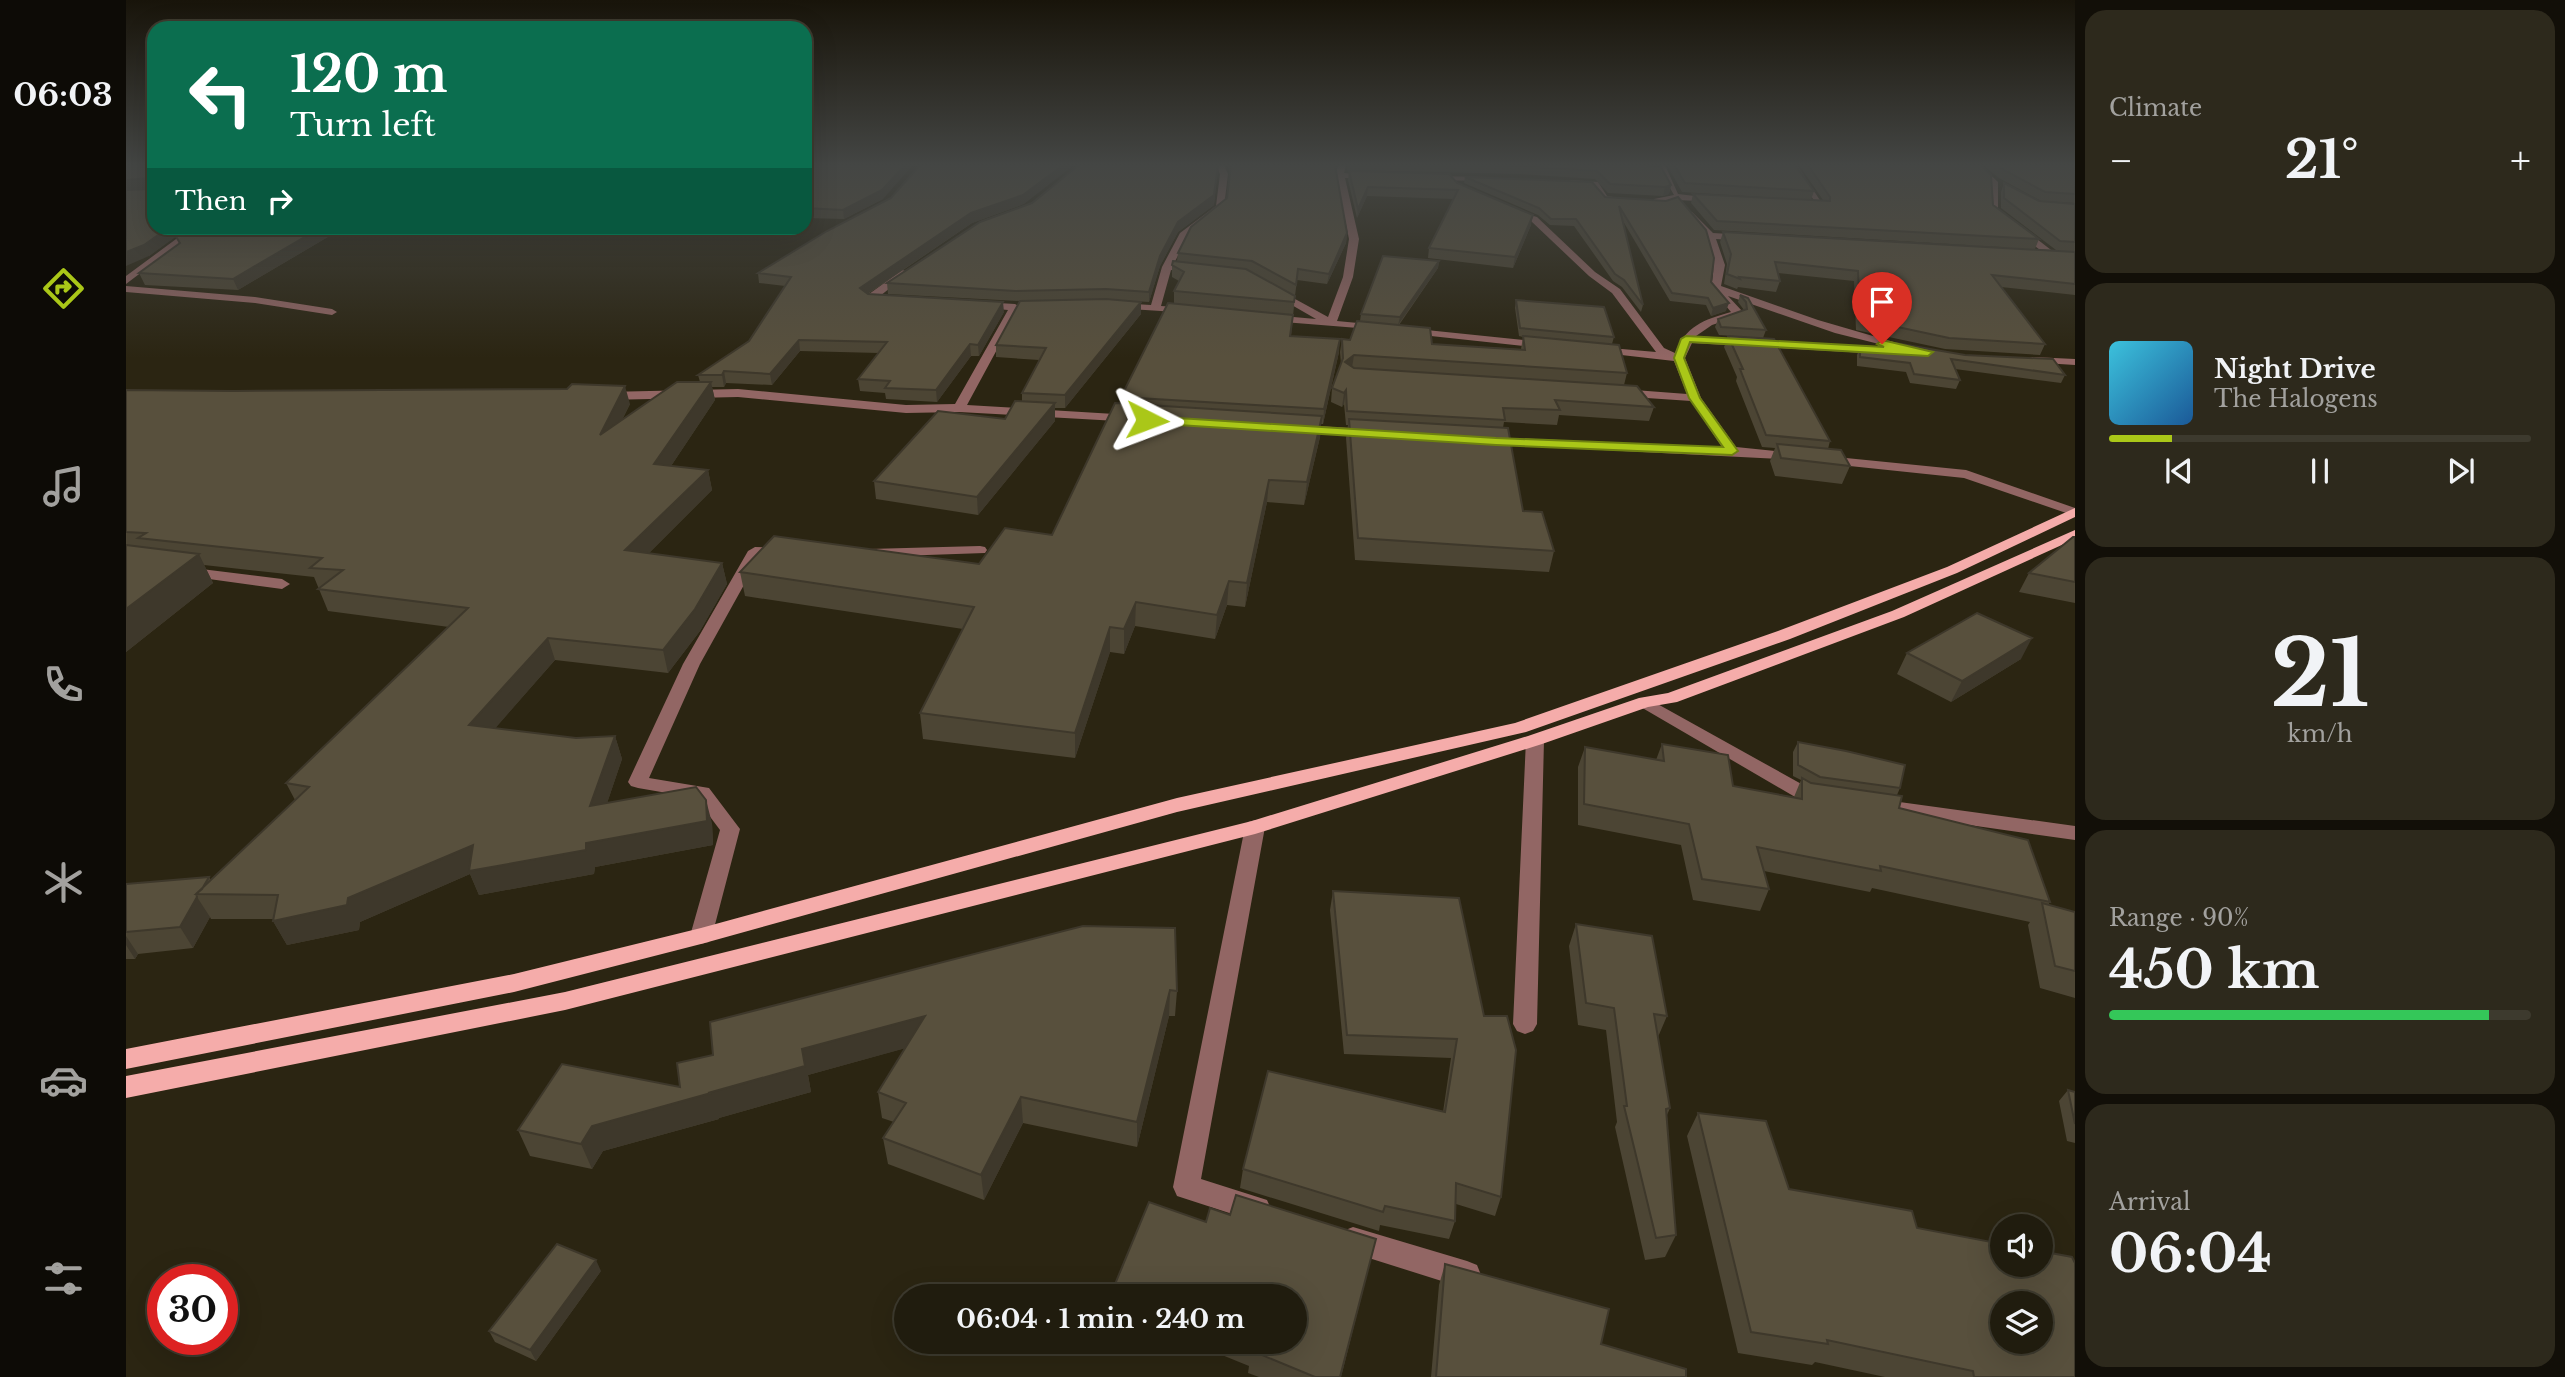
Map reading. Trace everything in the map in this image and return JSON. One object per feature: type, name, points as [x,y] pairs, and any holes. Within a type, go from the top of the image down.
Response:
[{"type":"main road","points":[[126,1059],[514,982],[701,936],[1177,805],[1520,727],[1784,635],[1939,575],[2075,512]]},
{"type":"main road","points":[[126,1087],[565,1001],[1255,827],[1535,740],[1645,702],[1671,698],[1898,614],[2075,534]]},
{"type":"street","points":[[1155,308],[1167,267],[1185,233],[1190,229]]},
{"type":"street","points":[[1331,323],[1348,277],[1354,239],[1352,229]]},
{"type":"street","points":[[1547,229],[1592,274],[1616,290],[1660,350],[1679,358]]},
{"type":"street","points":[[1704,229],[1710,236],[1720,265],[1716,288]]},
{"type":"street","points":[[2019,229],[2052,255]]},
{"type":"street","points":[[126,281],[187,235]]},
{"type":"street","points":[[1710,236],[1751,239]]},
{"type":"street","points":[[2038,254],[2063,256]]},
{"type":"street","points":[[895,300],[869,299],[920,262]]},
{"type":"street","points":[[1167,267],[1208,272]]},
{"type":"street","points":[[1260,283],[1331,323]]},
{"type":"street","points":[[1716,288],[1738,313],[1706,322],[1686,339],[1679,358],[1695,398],[1732,451]]},
{"type":"street","points":[[1686,339],[1928,352],[1858,336],[1716,288]]},
{"type":"street","points":[[126,289],[256,300],[332,313]]},
{"type":"street","points":[[959,408],[1021,307],[962,304]]},
{"type":"street","points":[[1106,305],[1195,312]]},
{"type":"street","points":[[1263,317],[1386,329]]},
{"type":"street","points":[[1400,330],[1553,346]]},
{"type":"street","points":[[1581,348],[1679,358]]},
{"type":"street","points":[[2017,358],[2075,362]]},
{"type":"street","points":[[589,396],[738,393],[906,409],[959,408],[1138,419]]},
{"type":"street","points":[[1612,393],[1695,398]]},
{"type":"street","points":[[1289,429],[1386,435]]},
{"type":"street","points":[[1468,440],[1732,451],[1966,474],[2075,512]]},
{"type":"street","points":[[850,553],[980,550]]},
{"type":"street","points":[[701,936],[730,829],[702,793],[638,782],[674,699],[755,551],[796,552]]},
{"type":"street","points":[[165,569],[282,584]]},
{"type":"street","points":[[1645,702],[1809,796],[1835,800]]},
{"type":"street","points":[[1525,1024],[1535,740]]},
{"type":"street","points":[[1862,804],[2075,833]]},
{"type":"street","points":[[1255,827],[1186,1187],[1279,1216]]},
{"type":"street","points":[[1332,1233],[1491,1282]]},
{"type":"building","points":[[126,229],[147,229],[147,235],[158,235],[144,245],[126,252]]},
{"type":"building","points":[[947,229],[860,288],[868,294],[1003,302],[978,345],[970,344],[936,390],[885,388],[890,381],[858,379],[887,342],[799,340],[770,374],[724,371],[722,375],[698,375],[749,341],[791,277],[758,273],[827,231]]},
{"type":"building","points":[[969,229],[1174,229],[1160,256],[1149,292],[1106,289],[1015,291],[887,283]]},
{"type":"building","points":[[1190,229],[1346,229],[1347,233],[1329,274],[1298,269],[1296,285],[1252,261],[1178,253]]},
{"type":"building","points":[[1438,229],[1527,229],[1515,257],[1429,248]]},
{"type":"building","points":[[1583,229],[1625,229],[1643,305],[1624,280],[1615,274]]},
{"type":"building","points":[[1633,229],[1706,230],[1714,258],[1711,282],[1729,303],[1713,308],[1708,298],[1672,293]]},
{"type":"building","points":[[1865,229],[2026,229],[2039,239]]},
{"type":"building","points":[[2045,229],[2075,229],[2075,242],[2060,241]]},
{"type":"building","points":[[1723,232],[2075,252],[2075,284],[1992,275],[2045,344],[1949,338],[1860,319],[1858,271],[1775,262],[1780,281],[1739,277],[1740,279],[1727,274],[1731,254]]},
{"type":"building","points":[[175,235],[308,235],[233,279],[139,273],[180,243]]},
{"type":"building","points":[[1383,256],[1439,261],[1400,317],[1361,314]]},
{"type":"building","points":[[1173,261],[1246,269],[1295,296],[1294,302],[1174,291],[1184,272],[1172,265]]},
{"type":"building","points":[[1740,295],[1748,298],[1766,330],[1721,327],[1718,319],[1747,309],[1746,302]]},
{"type":"building","points":[[1106,299],[1141,302],[1065,395],[1022,393],[1046,348],[996,345],[1020,301]]},
{"type":"building","points":[[1516,300],[1604,307],[1614,337],[1520,328]]},
{"type":"building","points":[[1168,303],[1293,315],[1290,336],[1340,339],[1324,409],[1121,397]]},
{"type":"building","points":[[1357,321],[1430,328],[1432,344],[1525,350],[1523,336],[1619,345],[1627,373],[1354,355],[1345,362],[1354,368],[1637,386],[1654,407],[1555,400],[1560,410],[1503,408],[1505,420],[1347,411],[1346,390],[1344,393],[1332,388],[1343,358],[1342,339],[1350,340]]},
{"type":"building","points":[[1728,336],[1774,339],[1830,441],[1766,435],[1740,369],[1743,369]]},
{"type":"building","points":[[1895,343],[1965,355],[2053,359],[2065,375],[1951,359],[1960,380],[1914,374],[1910,363],[1860,357],[1860,347],[1886,348]]},
{"type":"building","points":[[677,382],[711,382],[654,464],[708,470],[625,550],[722,563],[695,609],[663,650],[548,638],[469,725],[576,738],[615,736],[590,806],[696,787],[706,800],[707,821],[586,843],[586,850],[469,871],[473,845],[348,898],[347,905],[273,921],[278,895],[196,894],[309,787],[286,783],[468,608],[318,589],[343,570],[310,568],[322,558],[138,538],[146,533],[126,532],[126,390],[567,389],[572,384],[625,386],[600,435]]},
{"type":"building","points":[[1015,401],[1055,403],[977,497],[874,481],[938,411],[1005,419]]},
{"type":"building","points":[[1115,403],[1322,416],[1307,482],[1269,480],[1247,583],[1229,581],[1217,615],[1136,602],[1124,629],[1110,627],[1075,733],[920,713],[974,607],[740,572],[774,536],[979,564],[1005,528],[1052,535]]},
{"type":"building","points":[[1349,419],[1508,428],[1523,511],[1542,512],[1554,551],[1358,538]]},
{"type":"building","points":[[1777,444],[1841,450],[1850,466],[1781,458]]},
{"type":"building","points":[[2073,537],[2075,582],[2029,573]]},
{"type":"building","points":[[126,545],[199,554],[126,609]]},
{"type":"building","points":[[1977,613],[2032,638],[1962,681],[1907,653]]},
{"type":"building","points":[[1798,742],[1905,765],[1900,788],[1820,777],[1798,765]]},
{"type":"building","points":[[1662,744],[1728,755],[1733,786],[1802,799],[1802,778],[1811,783],[1902,796],[1899,808],[2028,840],[2050,902],[1880,866],[1881,871],[1757,847],[1769,889],[1702,879],[1689,824],[1584,804],[1585,747],[1664,761]]},
{"type":"building","points":[[209,877],[196,894],[197,897],[180,927],[126,932],[126,884]]},
{"type":"building","points":[[1333,891],[1459,898],[1484,1016],[1507,1016],[1516,1050],[1501,1197],[1456,1183],[1455,1221],[1385,1206],[1383,1212],[1243,1169],[1268,1071],[1445,1112],[1457,1039],[1347,1035]]},
{"type":"building","points":[[2042,903],[2075,912],[2075,971],[2055,966]]},
{"type":"building","points":[[1576,924],[1652,936],[1667,1016],[1654,1014],[1670,1108],[1666,1109],[1676,1235],[1656,1238],[1624,1106],[1627,1106],[1614,1008],[1586,1003]]},
{"type":"building","points":[[1083,926],[1175,928],[1177,991],[1170,990],[1137,1122],[1021,1097],[981,1175],[883,1138],[906,1103],[878,1092],[925,1016],[802,1049],[805,1066],[592,1126],[581,1144],[518,1130],[562,1064],[680,1087],[677,1063],[713,1055],[710,1022]]},
{"type":"building","points":[[2068,1090],[2075,1092],[2075,1124]]},
{"type":"building","points":[[1698,1113],[1766,1121],[1789,1189],[1912,1211],[1917,1228],[1990,1242],[1990,1277],[2053,1277],[2053,1253],[2072,1257],[2075,1263],[2075,1377],[1974,1377],[1973,1371],[1827,1340],[1828,1344],[1751,1332]]},
{"type":"building","points":[[1236,1195],[1376,1239],[1340,1377],[1315,1377],[1259,1354],[1307,1354],[1307,1284],[1115,1284],[1149,1202],[1206,1222],[1210,1208],[1230,1215]]},
{"type":"building","points":[[557,1244],[596,1260],[530,1350],[489,1331]]},
{"type":"building","points":[[1445,1264],[1609,1309],[1601,1344],[1686,1369],[1686,1377],[1436,1377]]},
{"type":"route","points":[[1147,420],[1496,441],[1732,451],[1695,398],[1679,358],[1686,339],[1928,352],[1882,344]]}]
